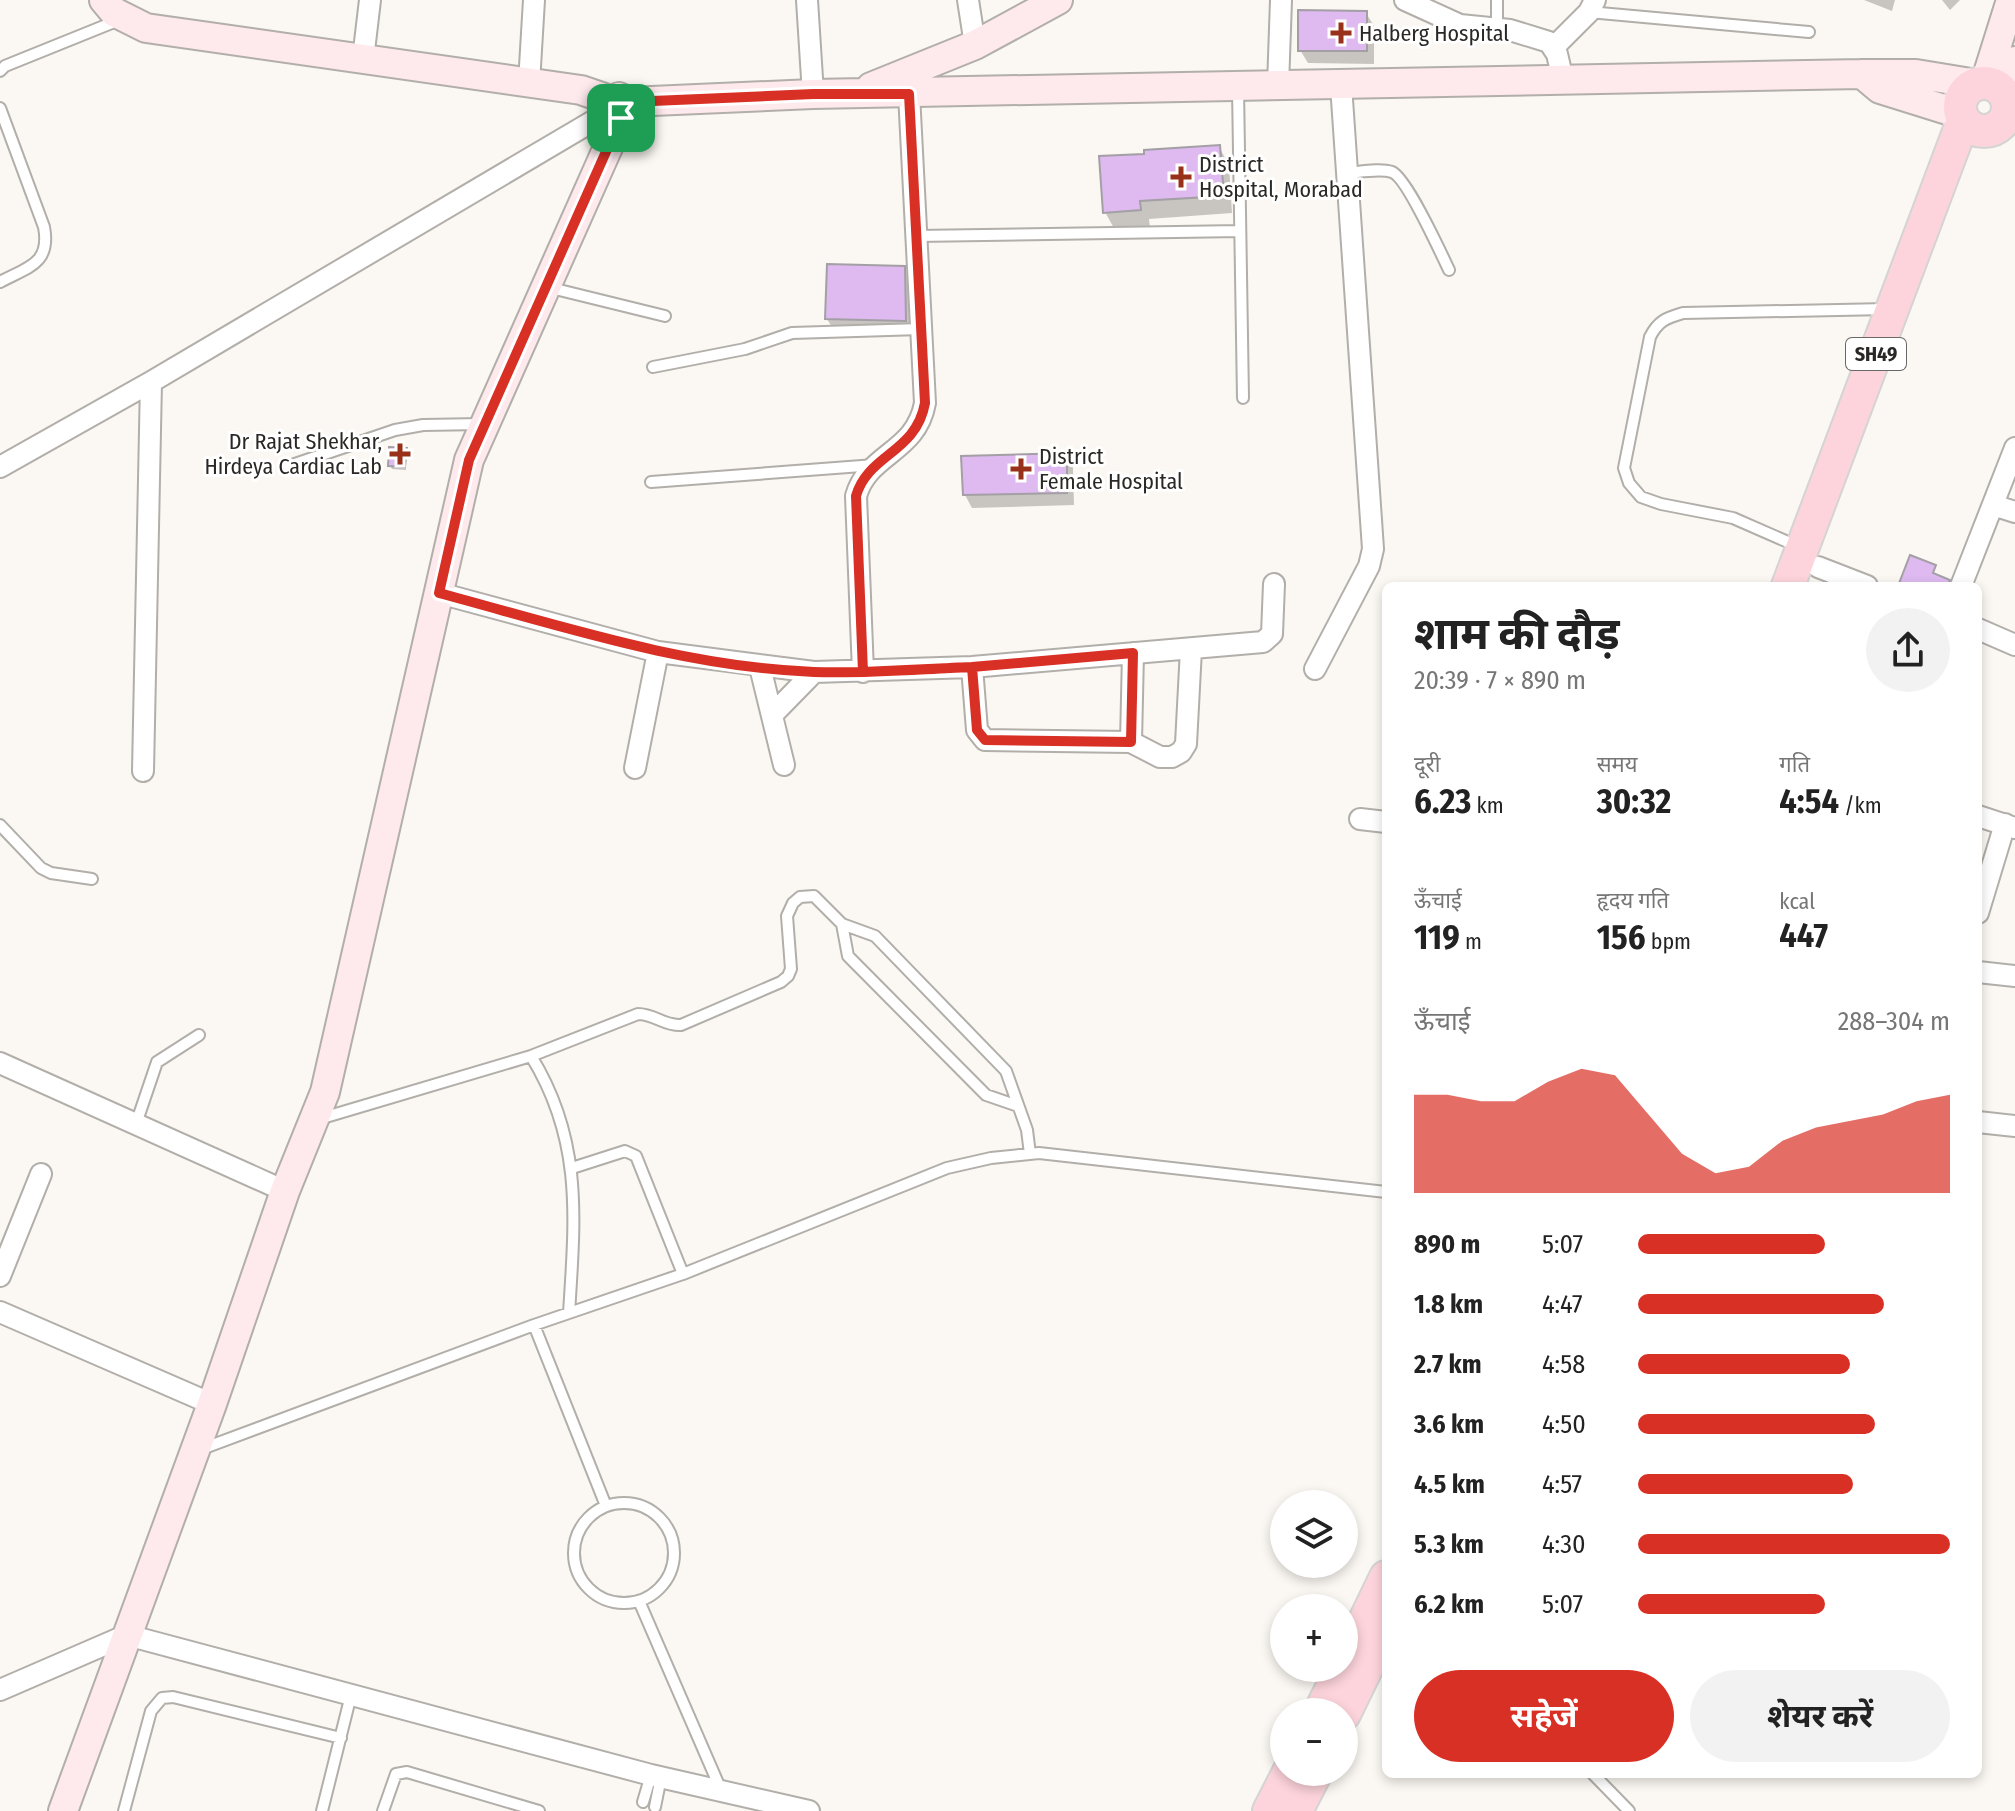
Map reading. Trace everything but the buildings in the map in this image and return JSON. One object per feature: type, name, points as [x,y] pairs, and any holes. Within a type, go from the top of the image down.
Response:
[{"type":"main road","name":"SH49","points":[[1810,567],[1893,309],[1990,113]]},
{"type":"main road","name":"SH49","points":[[1793,582],[1810,567],[1990,113]]},
{"type":"main road","points":[[1358,1635],[1382,1585]]},
{"type":"main road","points":[[1352,1698],[1382,1636]]},
{"type":"main road","points":[[1269,1811],[1282,1786]]},
{"type":"main road","points":[[1296,1811],[1309,1786]]},
{"type":"street","points":[[363,59],[370,0]]},
{"type":"street","points":[[529,83],[534,0]]},
{"type":"street","points":[[807,0],[813,94]]},
{"type":"street","points":[[968,0],[975,45]]},
{"type":"street","points":[[855,94],[975,45],[1058,0]]},
{"type":"street","points":[[1278,86],[1281,0]]},
{"type":"street","points":[[1405,0],[1460,25],[1497,28],[1549,42],[1554,47],[1563,80]]},
{"type":"street","points":[[1990,113],[2011,0]]},
{"type":"street","points":[[1554,47],[1592,6]]},
{"type":"street","points":[[115,9],[146,28],[581,90],[618,108]]},
{"type":"street","points":[[1990,113],[2015,61]]},
{"type":"street","points":[[0,467],[618,108],[813,94],[1862,74],[1880,89],[1990,113]]},
{"type":"street","points":[[1315,669],[1369,566],[1373,549],[1341,85]]},
{"type":"street","points":[[863,672],[856,496],[859,484],[914,432],[922,420],[925,403],[909,94]]},
{"type":"street","points":[[63,1811],[212,1404],[285,1191],[325,1092],[469,460],[546,287],[618,108]]},
{"type":"street","points":[[143,771],[151,382]]},
{"type":"street","points":[[1963,582],[2015,448]]},
{"type":"street","points":[[1993,505],[2015,512]]},
{"type":"street","points":[[1810,567],[1855,582]]},
{"type":"street","points":[[439,593],[658,652],[760,667],[863,672],[972,667],[1263,642],[1272,634],[1274,584]]},
{"type":"street","points":[[1982,631],[2015,645]]},
{"type":"street","points":[[972,667],[977,730],[985,740],[1131,742],[1160,757],[1172,757],[1181,752],[1186,744],[1191,649]]},
{"type":"street","points":[[635,768],[658,652]]},
{"type":"street","points":[[1131,742],[1133,653]]},
{"type":"street","points":[[760,667],[784,765]]},
{"type":"street","points":[[772,715],[814,672]]},
{"type":"street","points":[[1982,817],[2010,826],[1982,902]]},
{"type":"street","points":[[1360,819],[1382,822]]},
{"type":"street","points":[[1982,972],[2015,976]]},
{"type":"street","points":[[0,1063],[285,1191]]},
{"type":"street","points":[[1982,1122],[2015,1126]]},
{"type":"street","points":[[0,1276],[41,1174]]},
{"type":"street","points":[[0,1312],[212,1404]]},
{"type":"street","points":[[0,1690],[127,1635],[656,1776],[809,1811]]},
{"type":"lane","points":[[1497,0],[1497,28]]},
{"type":"lane","points":[[1592,6],[1809,32]]},
{"type":"lane","points":[[2,68],[115,9]]},
{"type":"lane","points":[[1238,87],[1243,398]]},
{"type":"lane","points":[[0,108],[47,242],[44,255],[35,263],[0,282]]},
{"type":"lane","points":[[1348,173],[1389,172],[1399,177],[1430,229],[1449,270]]},
{"type":"lane","points":[[916,236],[1240,231]]},
{"type":"lane","points":[[546,287],[665,316]]},
{"type":"lane","points":[[1810,567],[1733,518],[1661,504],[1641,497],[1629,483],[1624,468],[1650,337],[1656,325],[1667,317],[1683,313],[1893,309]]},
{"type":"lane","points":[[653,367],[745,349],[792,333],[921,329]]},
{"type":"lane","points":[[289,466],[395,430],[423,425],[484,424]]},
{"type":"lane","points":[[651,482],[877,465]]},
{"type":"lane","points":[[0,825],[41,868],[51,873],[92,879]]},
{"type":"lane","points":[[314,1120],[531,1056],[638,1014],[646,1014],[670,1025],[681,1025],[781,982],[791,969],[787,916],[800,897],[814,896],[842,924],[875,936],[1006,1071],[1027,1130],[1030,1154]]},
{"type":"lane","points":[[842,924],[848,956],[986,1095],[1018,1106]]},
{"type":"lane","points":[[136,1124],[157,1062],[199,1035]]},
{"type":"lane","points":[[531,1056],[545,1079],[561,1122],[572,1168],[576,1216],[569,1313]]},
{"type":"lane","points":[[572,1168],[625,1151],[636,1156],[683,1274]]},
{"type":"lane","points":[[194,1452],[534,1325],[683,1274],[947,1168],[991,1158],[1039,1153],[1382,1192]]},
{"type":"lane","points":[[534,1325],[606,1506]]},
{"type":"lane","points":[[622,1502],[646,1508],[665,1524],[673,1539],[675,1556],[671,1573],[662,1587],[649,1598],[639,1601],[616,1603],[601,1598],[588,1588],[579,1574],[574,1558],[575,1542],[581,1527],[592,1514],[606,1506],[622,1502]]},
{"type":"lane","points":[[639,1601],[721,1790]]},
{"type":"lane","points":[[322,1811],[351,1695]]},
{"type":"lane","points":[[124,1811],[151,1711],[162,1698],[173,1697],[341,1738]]},
{"type":"lane","points":[[383,1811],[396,1774],[407,1772],[539,1811]]},
{"type":"lane","points":[[643,1802],[656,1776]]},
{"type":"lane","points":[[655,1807],[656,1776]]},
{"type":"lane","points":[[1597,1778],[1629,1811]]},
{"type":"place","name":"Halberg Hospital","points":[[1341,33]]},
{"type":"place","name":"District Hospital, Morabad","points":[[1181,177]]},
{"type":"place","name":"Dr Rajat Shekhar, Hirdeya Cardiac Lab","points":[[400,454]]},
{"type":"place","name":"District Female Hospital","points":[[1021,469]]},
{"type":"route","points":[[621,118],[469,460],[439,593],[658,652],[760,667],[814,672],[863,672],[972,667],[977,730],[985,740],[1131,742],[1133,653],[972,667],[863,672],[856,496],[859,484],[866,475],[914,432],[922,420],[925,403],[909,94],[813,94],[629,102],[630,111],[621,118]]}]
